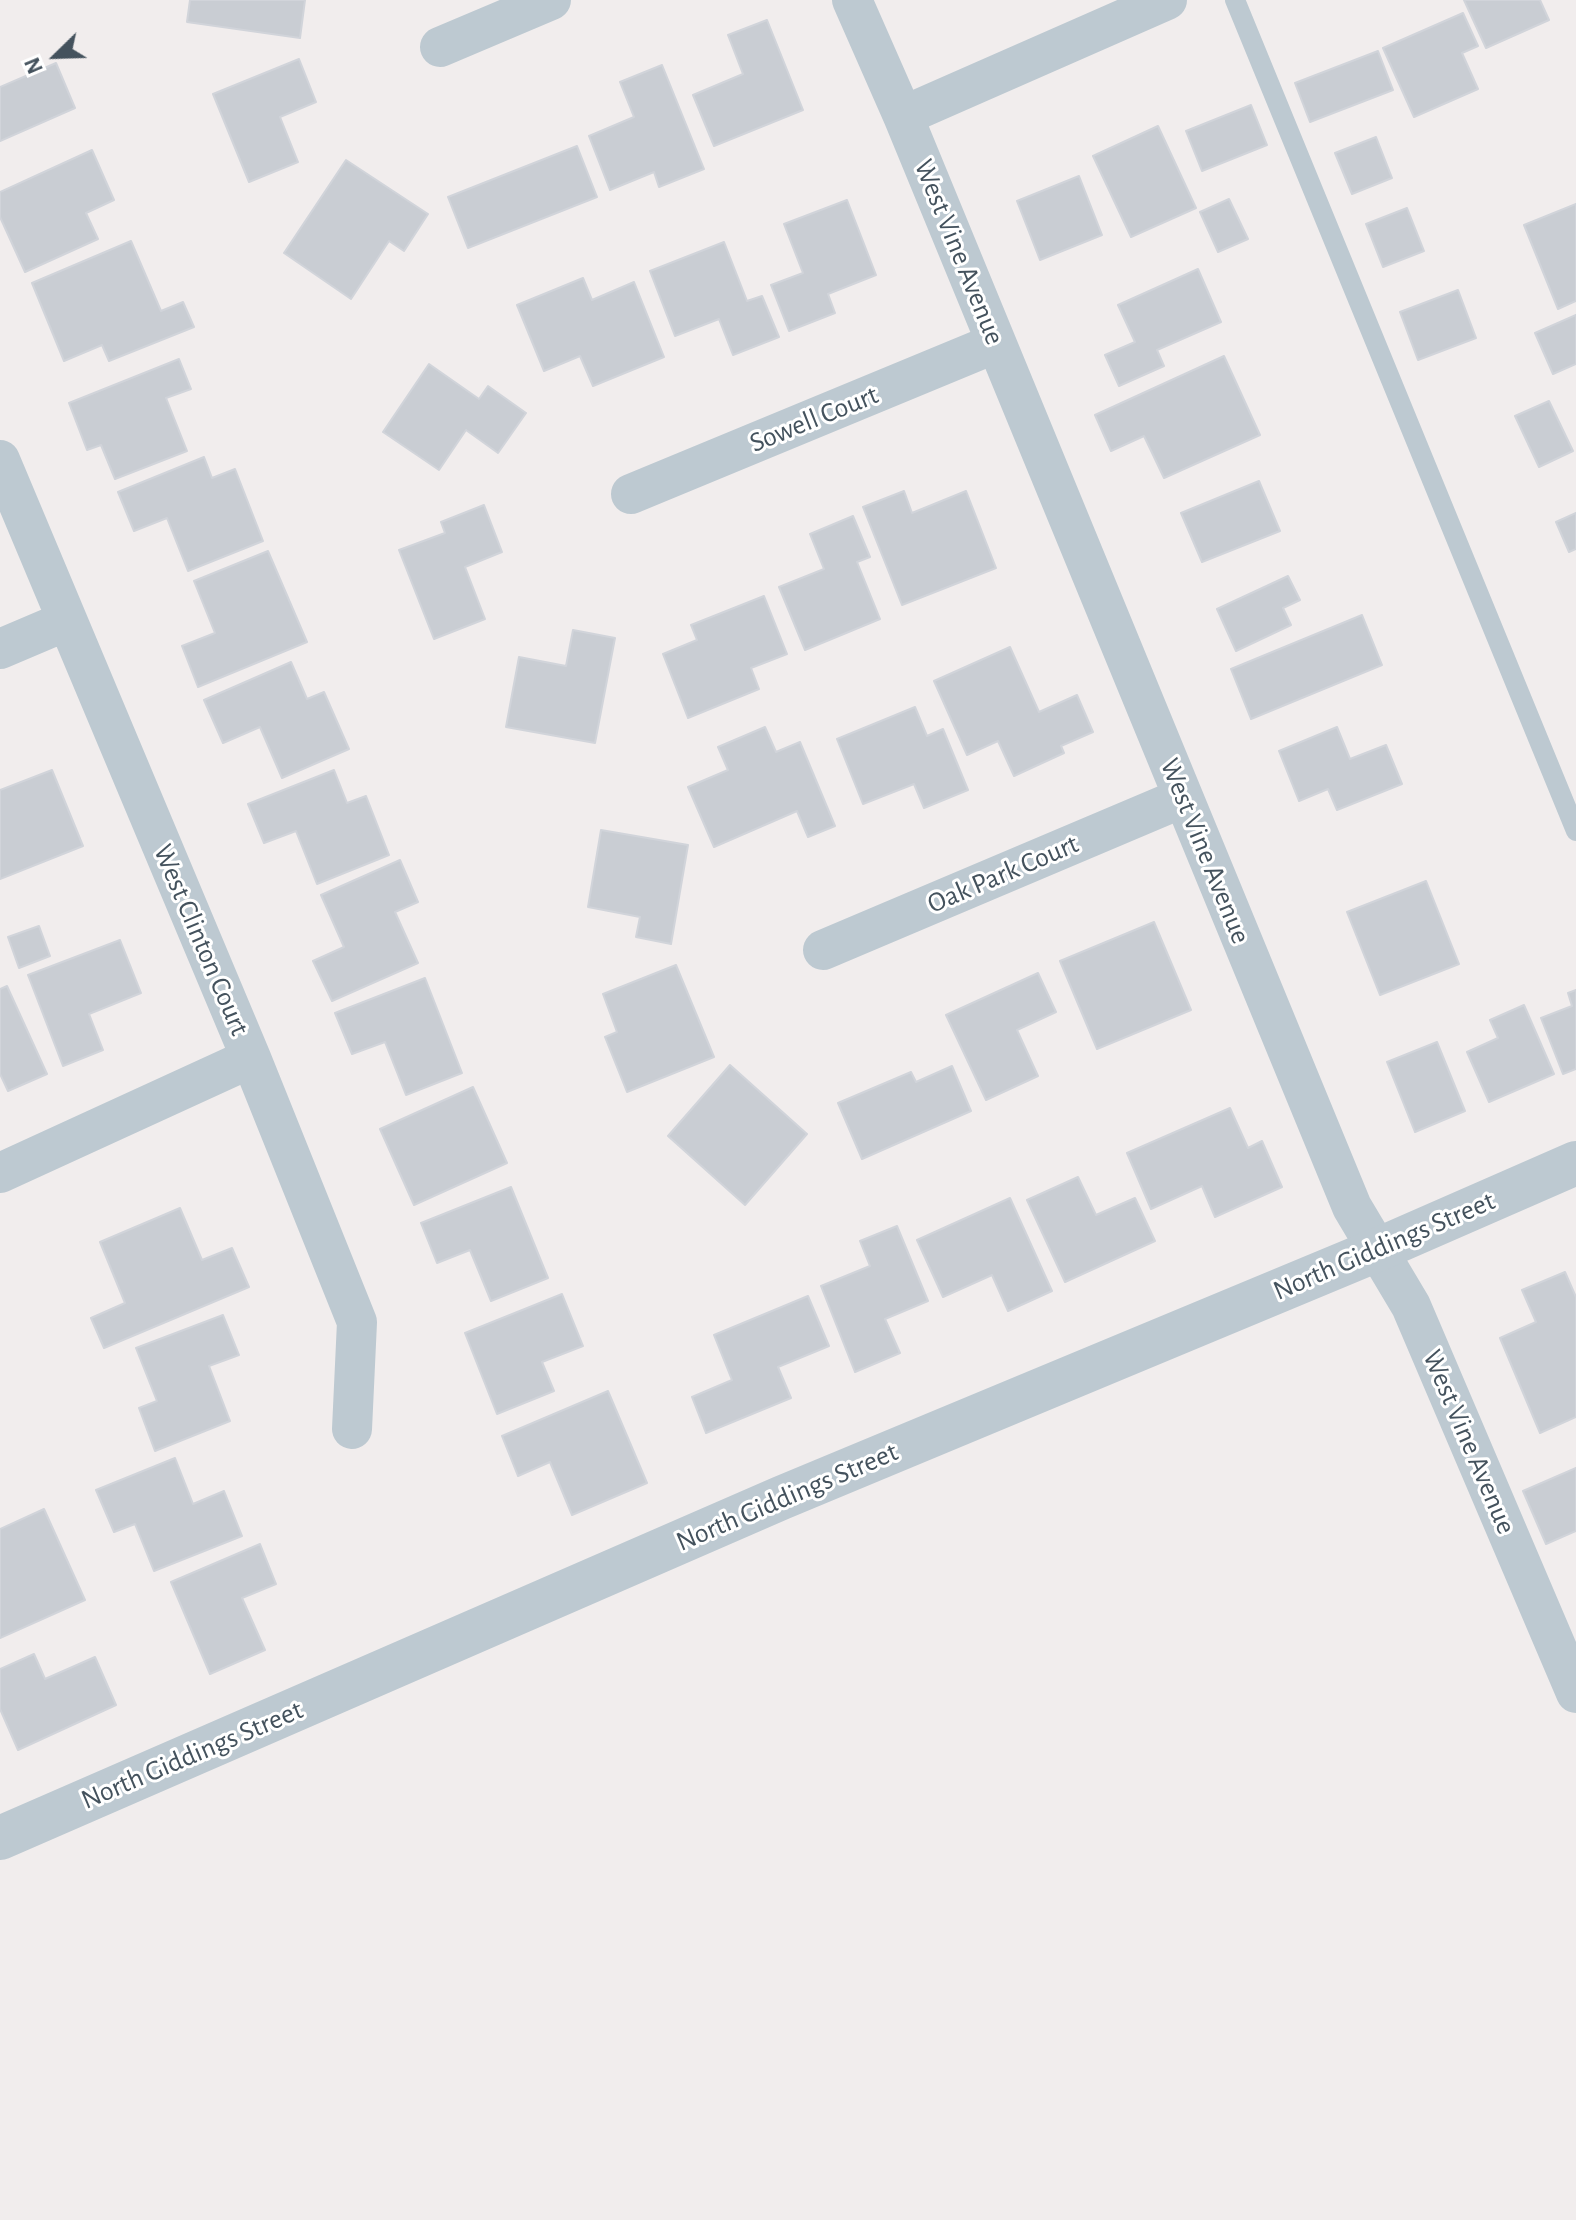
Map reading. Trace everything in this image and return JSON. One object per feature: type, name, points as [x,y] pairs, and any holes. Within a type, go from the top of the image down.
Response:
[{"type":"street","points":[[440,47],[551,0]]},
{"type":"street","name":"West Vine Avenue","points":[[852,0],[903,116],[1352,1207],[1411,1306],[1576,1693]]},
{"type":"street","points":[[903,116],[1167,0]]},
{"type":"street","name":"Sowell Court","points":[[631,494],[996,343]]},
{"type":"street","name":"West Clinton Court","points":[[0,460],[251,1058],[357,1322],[352,1429]]},
{"type":"street","points":[[0,649],[66,621]]},
{"type":"street","name":"Oak Park Court","points":[[823,950],[1182,798]]},
{"type":"street","points":[[0,1173],[251,1058]]},
{"type":"street","name":"North Giddings Street","points":[[0,1838],[781,1498],[1377,1250],[1576,1163]]},
{"type":"lane","points":[[1235,0],[1576,831]]},
{"type":"building","points":[[190,0],[305,0],[300,38],[187,22]]},
{"type":"building","points":[[1464,0],[1540,0],[1549,20],[1486,48]]},
{"type":"building","points":[[1463,13],[1478,46],[1462,53],[1478,89],[1414,117],[1383,48]]},
{"type":"building","points":[[767,20],[803,110],[714,146],[693,95],[743,74],[728,35]]},
{"type":"building","points":[[1378,51],[1393,90],[1310,122],[1295,83]]},
{"type":"building","points":[[299,59],[316,102],[280,117],[298,162],[249,182],[213,94]]},
{"type":"building","points":[[56,63],[75,108],[0,141],[0,87]]},
{"type":"building","points":[[662,65],[704,169],[659,187],[654,172],[610,190],[589,136],[634,117],[620,82]]},
{"type":"building","points":[[1251,105],[1267,145],[1202,171],[1186,131]]},
{"type":"building","points":[[1158,126],[1196,208],[1131,237],[1093,156]]},
{"type":"building","points":[[1376,137],[1392,178],[1352,194],[1335,153]]},
{"type":"building","points":[[577,146],[597,197],[468,248],[448,197]]},
{"type":"building","points":[[92,150],[114,200],[86,213],[98,239],[25,272],[0,217],[0,192]]},
{"type":"building","points":[[346,160],[428,214],[404,251],[389,241],[351,299],[284,253]]},
{"type":"building","points":[[1079,176],[1102,235],[1040,260],[1017,201]]},
{"type":"building","points":[[1229,199],[1248,239],[1218,252],[1200,212]]},
{"type":"building","points":[[847,200],[876,275],[828,294],[835,313],[789,331],[771,285],[803,273],[784,224]]},
{"type":"building","points":[[1576,204],[1576,301],[1558,309],[1524,225]]},
{"type":"building","points":[[1407,208],[1424,251],[1383,267],[1366,224]]},
{"type":"building","points":[[131,241],[161,311],[183,302],[194,327],[109,361],[102,345],[64,361],[32,283]]},
{"type":"building","points":[[724,242],[747,301],[762,296],[779,337],[733,355],[719,319],[675,336],[650,271]]},
{"type":"building","points":[[1198,269],[1221,322],[1157,350],[1164,366],[1119,386],[1105,355],[1135,342],[1118,305]]},
{"type":"building","points":[[583,278],[592,300],[634,282],[664,357],[593,386],[580,356],[544,371],[517,305]]},
{"type":"building","points":[[1458,290],[1476,338],[1418,360],[1400,312]]},
{"type":"building","points":[[1576,315],[1576,364],[1553,374],[1535,333]]},
{"type":"building","points":[[1224,356],[1260,435],[1164,478],[1144,436],[1111,451],[1095,415]]},
{"type":"building","points":[[179,359],[191,389],[166,398],[187,451],[115,479],[101,445],[87,450],[69,403]]},
{"type":"building","points":[[429,364],[479,399],[488,386],[526,413],[498,453],[466,430],[439,470],[383,432]]},
{"type":"building","points":[[1549,401],[1573,451],[1539,467],[1515,416]]},
{"type":"building","points":[[204,457],[212,478],[235,469],[263,541],[188,571],[167,518],[134,531],[118,492]]},
{"type":"building","points":[[1259,481],[1280,531],[1202,562],[1181,513]]},
{"type":"building","points":[[904,491],[912,513],[966,491],[996,568],[902,605],[863,507]]},
{"type":"building","points":[[484,505],[502,552],[465,567],[485,619],[434,639],[399,550],[445,533],[441,522]]},
{"type":"building","points":[[1576,513],[1576,549],[1569,552],[1556,522]]},
{"type":"building","points":[[853,516],[870,557],[857,562],[880,619],[805,650],[779,587],[824,569],[810,534]]},
{"type":"building","points":[[268,551],[307,642],[198,687],[182,646],[215,633],[194,581]]},
{"type":"building","points":[[1288,576],[1300,600],[1283,608],[1291,625],[1236,651],[1217,609]]},
{"type":"building","points":[[764,596],[787,654],[751,668],[759,689],[688,718],[663,654],[697,640],[691,625]]},
{"type":"building","points":[[1362,615],[1382,665],[1251,719],[1231,669]]},
{"type":"building","points":[[573,630],[615,638],[595,743],[506,727],[519,657],[566,666]]},
{"type":"building","points":[[1010,647],[1039,712],[1077,695],[1093,732],[1061,746],[1064,753],[1014,776],[998,741],[967,755],[934,681]]},
{"type":"building","points":[[291,662],[307,699],[324,692],[349,749],[282,778],[260,727],[223,743],[204,700]]},
{"type":"building","points":[[915,707],[927,736],[943,729],[968,790],[924,808],[914,784],[863,804],[837,739]]},
{"type":"building","points":[[765,727],[776,752],[800,742],[835,826],[808,837],[797,811],[714,847],[688,787],[728,770],[718,747]]},
{"type":"building","points":[[1337,727],[1350,759],[1386,745],[1402,784],[1337,810],[1328,789],[1299,801],[1279,751]]},
{"type":"building","points":[[52,770],[83,846],[0,879],[0,790]]},
{"type":"building","points":[[334,770],[347,803],[366,796],[389,855],[317,884],[296,831],[264,843],[248,804]]},
{"type":"building","points":[[601,830],[688,845],[671,944],[636,937],[640,917],[588,907]]},
{"type":"building","points":[[400,860],[418,902],[395,912],[418,963],[332,1001],[313,961],[344,947],[321,895]]},
{"type":"building","points":[[1426,881],[1459,964],[1380,995],[1347,912]]},
{"type":"building","points":[[1154,922],[1191,1010],[1097,1049],[1060,961]]},
{"type":"building","points":[[39,926],[50,956],[19,968],[8,937]]},
{"type":"building","points":[[120,940],[141,993],[89,1014],[103,1050],[63,1066],[28,975]]},
{"type":"building","points":[[676,965],[714,1057],[627,1092],[605,1037],[617,1032],[603,994]]},
{"type":"building","points":[[1038,973],[1056,1012],[1017,1030],[1038,1076],[986,1100],[946,1015]]},
{"type":"building","points":[[425,978],[462,1073],[406,1095],[385,1042],[352,1054],[335,1013]]},
{"type":"building","points":[[7,986],[47,1074],[8,1091],[0,1074],[0,989]]},
{"type":"building","points":[[1576,990],[1576,1069],[1563,1074],[1541,1018],[1572,1006],[1568,993]]},
{"type":"building","points":[[1524,1005],[1554,1074],[1489,1102],[1467,1052],[1498,1038],[1490,1020]]},
{"type":"building","points":[[1437,1042],[1465,1111],[1415,1132],[1387,1062]]},
{"type":"building","points":[[730,1065],[807,1134],[745,1205],[668,1136]]},
{"type":"building","points":[[952,1066],[971,1111],[862,1159],[838,1103],[911,1072],[916,1082]]},
{"type":"building","points":[[473,1087],[507,1163],[414,1205],[380,1129]]},
{"type":"building","points":[[1230,1108],[1248,1148],[1262,1141],[1282,1187],[1215,1217],[1202,1186],[1151,1209],[1127,1153]]},
{"type":"building","points":[[1078,1177],[1096,1215],[1135,1198],[1155,1241],[1065,1282],[1027,1200]]},
{"type":"building","points":[[511,1187],[548,1278],[491,1301],[470,1250],[437,1263],[421,1223]]},
{"type":"building","points":[[1010,1198],[1052,1291],[1008,1311],[992,1275],[943,1297],[917,1240]]},
{"type":"building","points":[[180,1208],[202,1260],[232,1248],[249,1287],[104,1348],[91,1318],[125,1303],[100,1242]]},
{"type":"building","points":[[897,1226],[928,1301],[885,1319],[900,1353],[855,1372],[821,1286],[870,1266],[860,1241]]},
{"type":"building","points":[[1565,1272],[1576,1297],[1576,1417],[1540,1433],[1500,1338],[1536,1322],[1522,1290]]},
{"type":"building","points":[[562,1294],[583,1346],[542,1362],[554,1391],[497,1414],[465,1333]]},
{"type":"building","points":[[808,1296],[829,1346],[778,1367],[791,1398],[706,1433],[692,1397],[732,1380],[714,1335]]},
{"type":"building","points":[[223,1315],[239,1355],[209,1366],[230,1421],[155,1451],[139,1408],[157,1401],[136,1348]]},
{"type":"building","points":[[608,1391],[647,1483],[572,1515],[550,1462],[518,1476],[502,1436]]},
{"type":"building","points":[[175,1458],[193,1504],[224,1491],[242,1536],[154,1571],[135,1524],[114,1532],[96,1490]]},
{"type":"building","points":[[1576,1468],[1576,1531],[1546,1544],[1523,1491]]},
{"type":"building","points":[[44,1509],[85,1600],[0,1638],[0,1529]]},
{"type":"building","points":[[260,1544],[276,1584],[242,1598],[265,1650],[210,1674],[171,1582]]},
{"type":"building","points":[[34,1654],[45,1679],[95,1657],[116,1705],[18,1750],[0,1709],[0,1669]]}]
